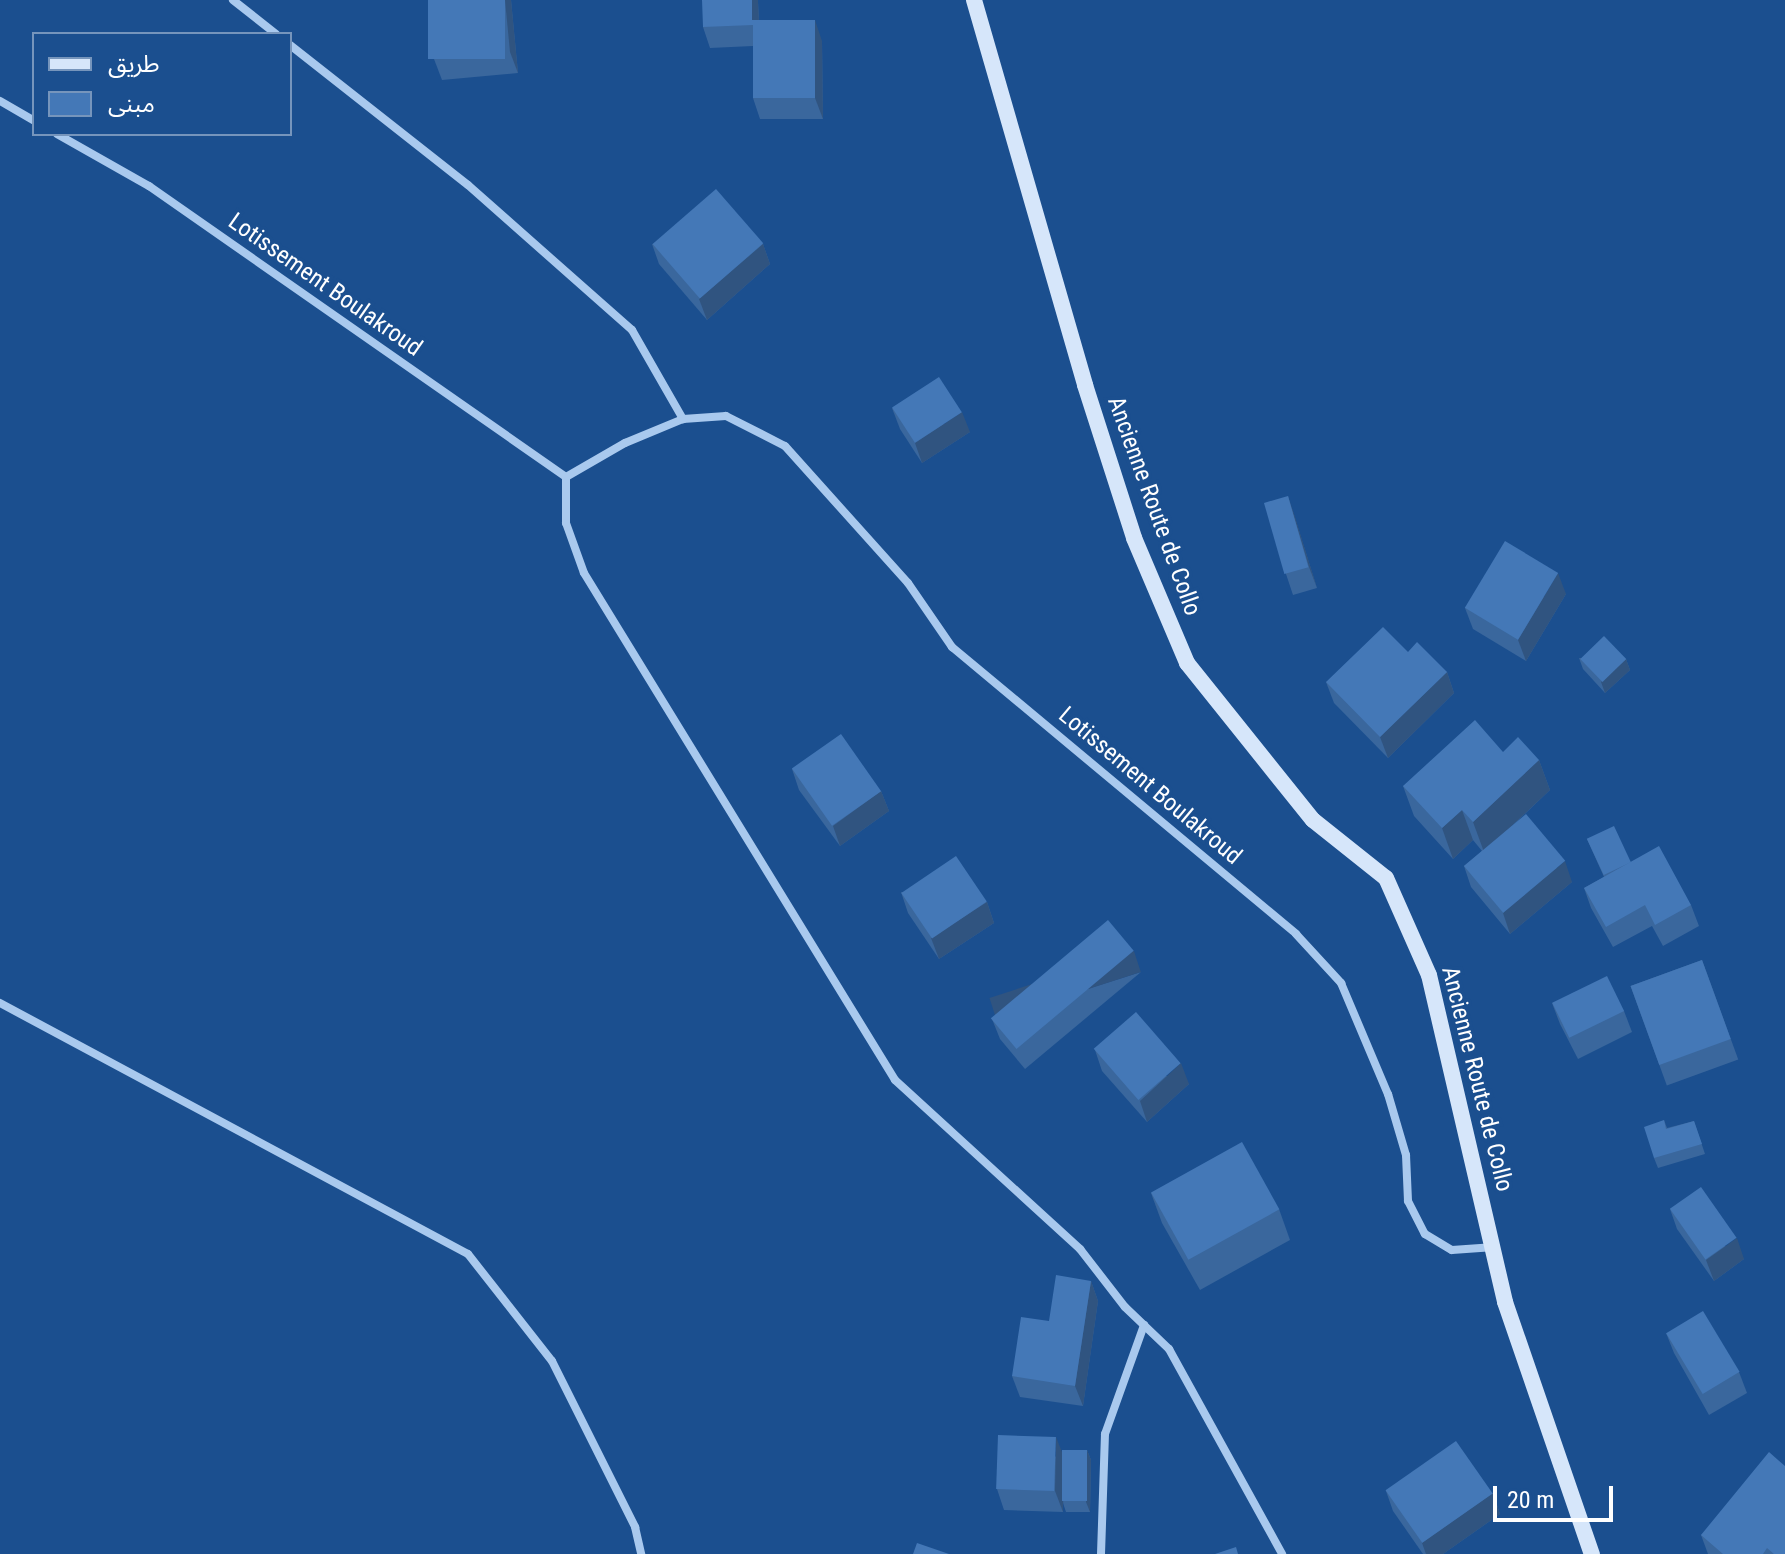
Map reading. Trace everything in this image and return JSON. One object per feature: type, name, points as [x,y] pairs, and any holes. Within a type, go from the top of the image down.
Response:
[{"type":"main road","name":"Ancienne Route de Collo","points":[[974,0],[1085,385],[1134,538],[1187,663],[1313,820],[1386,878],[1429,975],[1505,1302],[1592,1554]]},
{"type":"street","points":[[233,0],[273,32]]},
{"type":"street","points":[[292,47],[468,185],[632,330],[683,419]]},
{"type":"street","points":[[0,101],[32,120]]},
{"type":"street","name":"Lotissement Boulakroud","points":[[61,136],[149,186],[566,477],[625,443],[683,419],[726,416],[785,446],[908,583],[952,647],[1296,934],[1341,983],[1388,1094],[1406,1155],[1408,1201],[1425,1234],[1452,1250],[1493,1247]]},
{"type":"street","points":[[566,477],[566,523],[584,573],[895,1080],[1080,1249],[1144,1325],[1169,1349],[1205,1407],[1282,1554]]},
{"type":"street","points":[[0,1003],[468,1254],[552,1361],[635,1527],[641,1554]]},
{"type":"street","points":[[1101,1554],[1105,1434],[1144,1325]]},
{"type":"building","points":[[428,0],[505,0],[505,59],[428,59]]},
{"type":"building","points":[[702,0],[752,0],[752,20],[815,20],[815,98],[753,98],[753,25],[703,27]]},
{"type":"building","points":[[716,189],[763,243],[700,298],[653,244]]},
{"type":"building","points":[[939,377],[962,412],[915,443],[892,407]]},
{"type":"building","points":[[1288,496],[1308,567],[1284,574],[1264,503]]},
{"type":"building","points":[[1505,541],[1558,573],[1518,640],[1465,608]]},
{"type":"building","points":[[1383,627],[1408,652],[1417,642],[1447,672],[1380,737],[1326,682]]},
{"type":"building","points":[[1604,636],[1626,659],[1602,682],[1580,659]]},
{"type":"building","points":[[1475,720],[1503,752],[1518,737],[1539,760],[1473,822],[1462,810],[1442,828],[1403,786]]},
{"type":"building","points":[[841,734],[881,791],[832,826],[792,768]]},
{"type":"building","points":[[1526,814],[1565,861],[1503,913],[1464,866]]},
{"type":"building","points":[[1614,826],[1631,862],[1604,875],[1587,839]]},
{"type":"building","points":[[1659,846],[1691,905],[1655,925],[1645,905],[1606,927],[1584,888]]},
{"type":"building","points":[[956,856],[987,902],[932,939],[901,893]]},
{"type":"building","points":[[1108,920],[1134,951],[1017,1049],[991,1018]]},
{"type":"building","points":[[1702,960],[1731,1039],[1659,1065],[1631,986]]},
{"type":"building","points":[[1607,976],[1624,1011],[1569,1038],[1552,1003]]},
{"type":"building","points":[[1136,1012],[1181,1063],[1138,1100],[1094,1049]]},
{"type":"building","points":[[1664,1120],[1666,1129],[1694,1121],[1702,1144],[1654,1158],[1644,1127]]},
{"type":"building","points":[[1242,1142],[1279,1209],[1188,1260],[1151,1192]]},
{"type":"building","points":[[1701,1187],[1737,1238],[1705,1260],[1670,1209]]},
{"type":"building","points":[[1056,1275],[1091,1281],[1075,1386],[1012,1376],[1021,1317],[1049,1321]]},
{"type":"building","points":[[1703,1311],[1740,1372],[1703,1394],[1666,1333]]},
{"type":"building","points":[[998,1435],[1056,1437],[1054,1491],[996,1489]]},
{"type":"building","points":[[1456,1441],[1493,1493],[1422,1543],[1386,1490]]},
{"type":"building","points":[[1062,1450],[1087,1450],[1087,1501],[1062,1501]]},
{"type":"building","points":[[1769,1452],[1785,1466],[1785,1554],[1774,1554],[1767,1548],[1763,1554],[1723,1554],[1701,1535]]},
{"type":"building","points":[[917,1543],[949,1554],[913,1554]]},
{"type":"building","points":[[1236,1547],[1238,1554],[1215,1554]]}]
